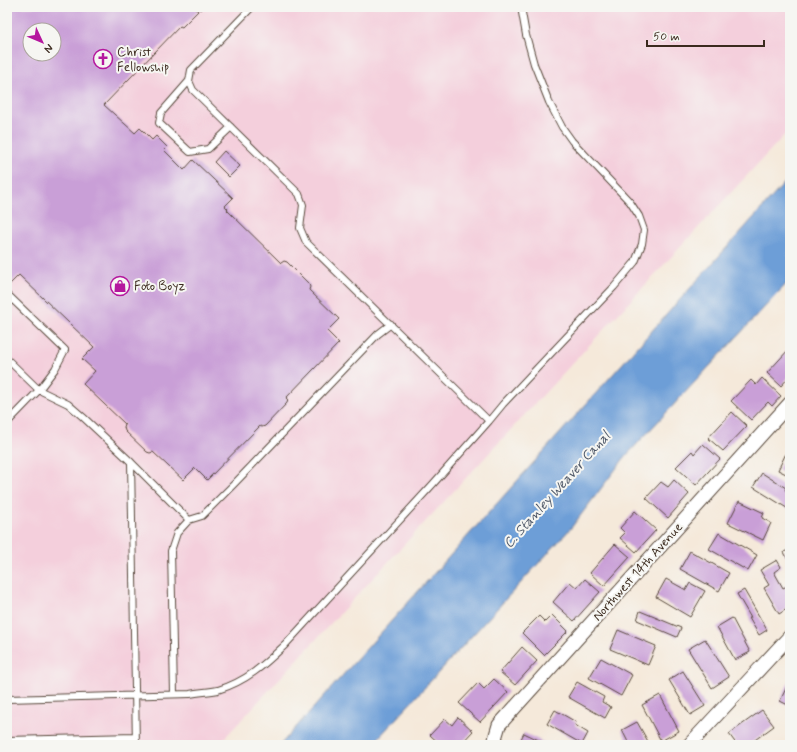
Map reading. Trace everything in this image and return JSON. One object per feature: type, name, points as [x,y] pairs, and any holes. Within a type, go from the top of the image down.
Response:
[{"type":"street","name":"Northwest 14th Avenue","points":[[494,745],[499,725],[790,403]]},
{"type":"street","points":[[691,744],[790,636]]},
{"type":"lane","points":[[252,7],[190,70],[189,81],[193,90],[299,194],[303,205],[300,228],[306,242],[489,421]]},
{"type":"lane","points":[[7,700],[190,694],[217,690],[240,681],[259,669],[285,645],[503,404],[614,287],[635,262],[642,244],[644,230],[639,216],[630,202],[572,141],[562,127],[549,102],[534,64],[526,35],[521,7]]},
{"type":"lane","points":[[189,81],[161,113],[159,123],[190,152],[208,149],[231,127]]},
{"type":"lane","points":[[7,423],[39,390],[55,368],[65,350],[10,297]]},
{"type":"lane","points":[[174,694],[171,551],[178,533],[189,520],[202,516],[378,334],[390,324]]},
{"type":"lane","points":[[7,359],[39,390],[68,404],[84,417],[189,520]]},
{"type":"lane","points":[[131,462],[136,745]]},
{"type":"lane","points":[[7,740],[135,737]]},
{"type":"shaded area","points":[[7,7],[790,7],[790,129],[218,745],[7,745]]},
{"type":"water","name":"C. Stanley Weaver Canal","points":[[790,177],[790,280],[625,457],[571,528],[372,745],[280,745]]},
{"type":"building","points":[[7,7],[197,7],[196,9],[198,11],[182,27],[180,26],[104,105],[135,133],[140,128],[152,140],[156,136],[167,147],[164,150],[184,170],[193,160],[233,198],[225,206],[228,209],[227,210],[281,263],[284,261],[287,262],[309,284],[309,290],[339,319],[327,331],[339,343],[286,398],[288,400],[287,403],[265,426],[260,426],[207,480],[195,468],[183,480],[153,452],[147,452],[125,431],[125,424],[83,384],[95,371],[82,359],[94,347],[19,275],[7,287]]},
{"type":"building","points":[[224,151],[240,166],[229,177],[214,162]]},
{"type":"building","points":[[790,348],[790,376],[781,386],[767,373]]},
{"type":"building","points":[[762,378],[781,396],[772,406],[768,402],[751,420],[731,401],[751,380],[756,385]]},
{"type":"building","points":[[732,412],[747,426],[723,451],[708,438]]},
{"type":"building","points":[[703,444],[720,459],[696,485],[676,467],[692,451],[694,454]]},
{"type":"building","points":[[790,445],[790,476],[778,470]]},
{"type":"building","points":[[762,473],[786,488],[785,490],[790,494],[790,510],[753,487]]},
{"type":"building","points":[[674,480],[689,494],[668,518],[646,498],[661,482],[668,487]]},
{"type":"building","points":[[739,501],[764,513],[762,518],[771,523],[763,540],[728,523]]},
{"type":"building","points":[[635,511],[656,530],[636,552],[620,538],[625,533],[620,528]]},
{"type":"building","points":[[719,533],[757,555],[748,571],[709,549]]},
{"type":"building","points":[[615,544],[630,557],[604,586],[590,573]]},
{"type":"building","points":[[790,549],[790,564],[784,552]]},
{"type":"building","points":[[690,551],[729,573],[719,591],[680,569]]},
{"type":"building","points":[[777,560],[781,567],[774,572],[783,588],[789,585],[790,586],[790,607],[779,614],[764,588],[769,585],[760,570]]},
{"type":"building","points":[[585,579],[600,592],[574,621],[553,602],[570,582],[577,588]]},
{"type":"building","points":[[666,579],[686,590],[690,583],[705,591],[690,617],[656,597]]},
{"type":"building","points":[[744,590],[767,630],[759,635],[737,594]]},
{"type":"building","points":[[640,611],[681,628],[677,637],[637,620]]},
{"type":"building","points":[[552,615],[568,631],[544,655],[522,633],[539,616],[545,622]]},
{"type":"building","points":[[732,618],[750,652],[735,660],[717,627]]},
{"type":"building","points":[[618,630],[656,646],[648,665],[610,649]]},
{"type":"building","points":[[705,639],[729,677],[712,688],[688,649]]},
{"type":"building","points":[[522,647],[537,661],[515,685],[500,672]]},
{"type":"building","points":[[601,658],[632,675],[621,696],[589,678]]},
{"type":"building","points":[[683,671],[705,706],[690,715],[669,680]]},
{"type":"building","points":[[494,679],[508,692],[480,722],[459,703],[478,683],[484,689]]},
{"type":"building","points":[[790,680],[790,706],[780,701]]},
{"type":"building","points":[[577,682],[604,697],[602,702],[611,707],[605,718],[568,697]]},
{"type":"building","points":[[660,695],[679,731],[661,741],[642,705]]},
{"type":"building","points":[[555,710],[576,722],[575,725],[588,733],[582,744],[547,724]]},
{"type":"building","points":[[762,710],[774,726],[748,745],[737,745],[729,734]]},
{"type":"building","points":[[458,717],[473,731],[460,745],[441,745],[430,735],[445,719],[452,725]]},
{"type":"building","points":[[637,722],[650,745],[623,745],[628,742],[622,730]]},
{"type":"building","points":[[524,733],[549,745],[518,745]]},
{"type":"place","name":"Christ Fellowship","points":[[103,59]]},
{"type":"place","name":"Foto Boyz","points":[[120,286]]}]
